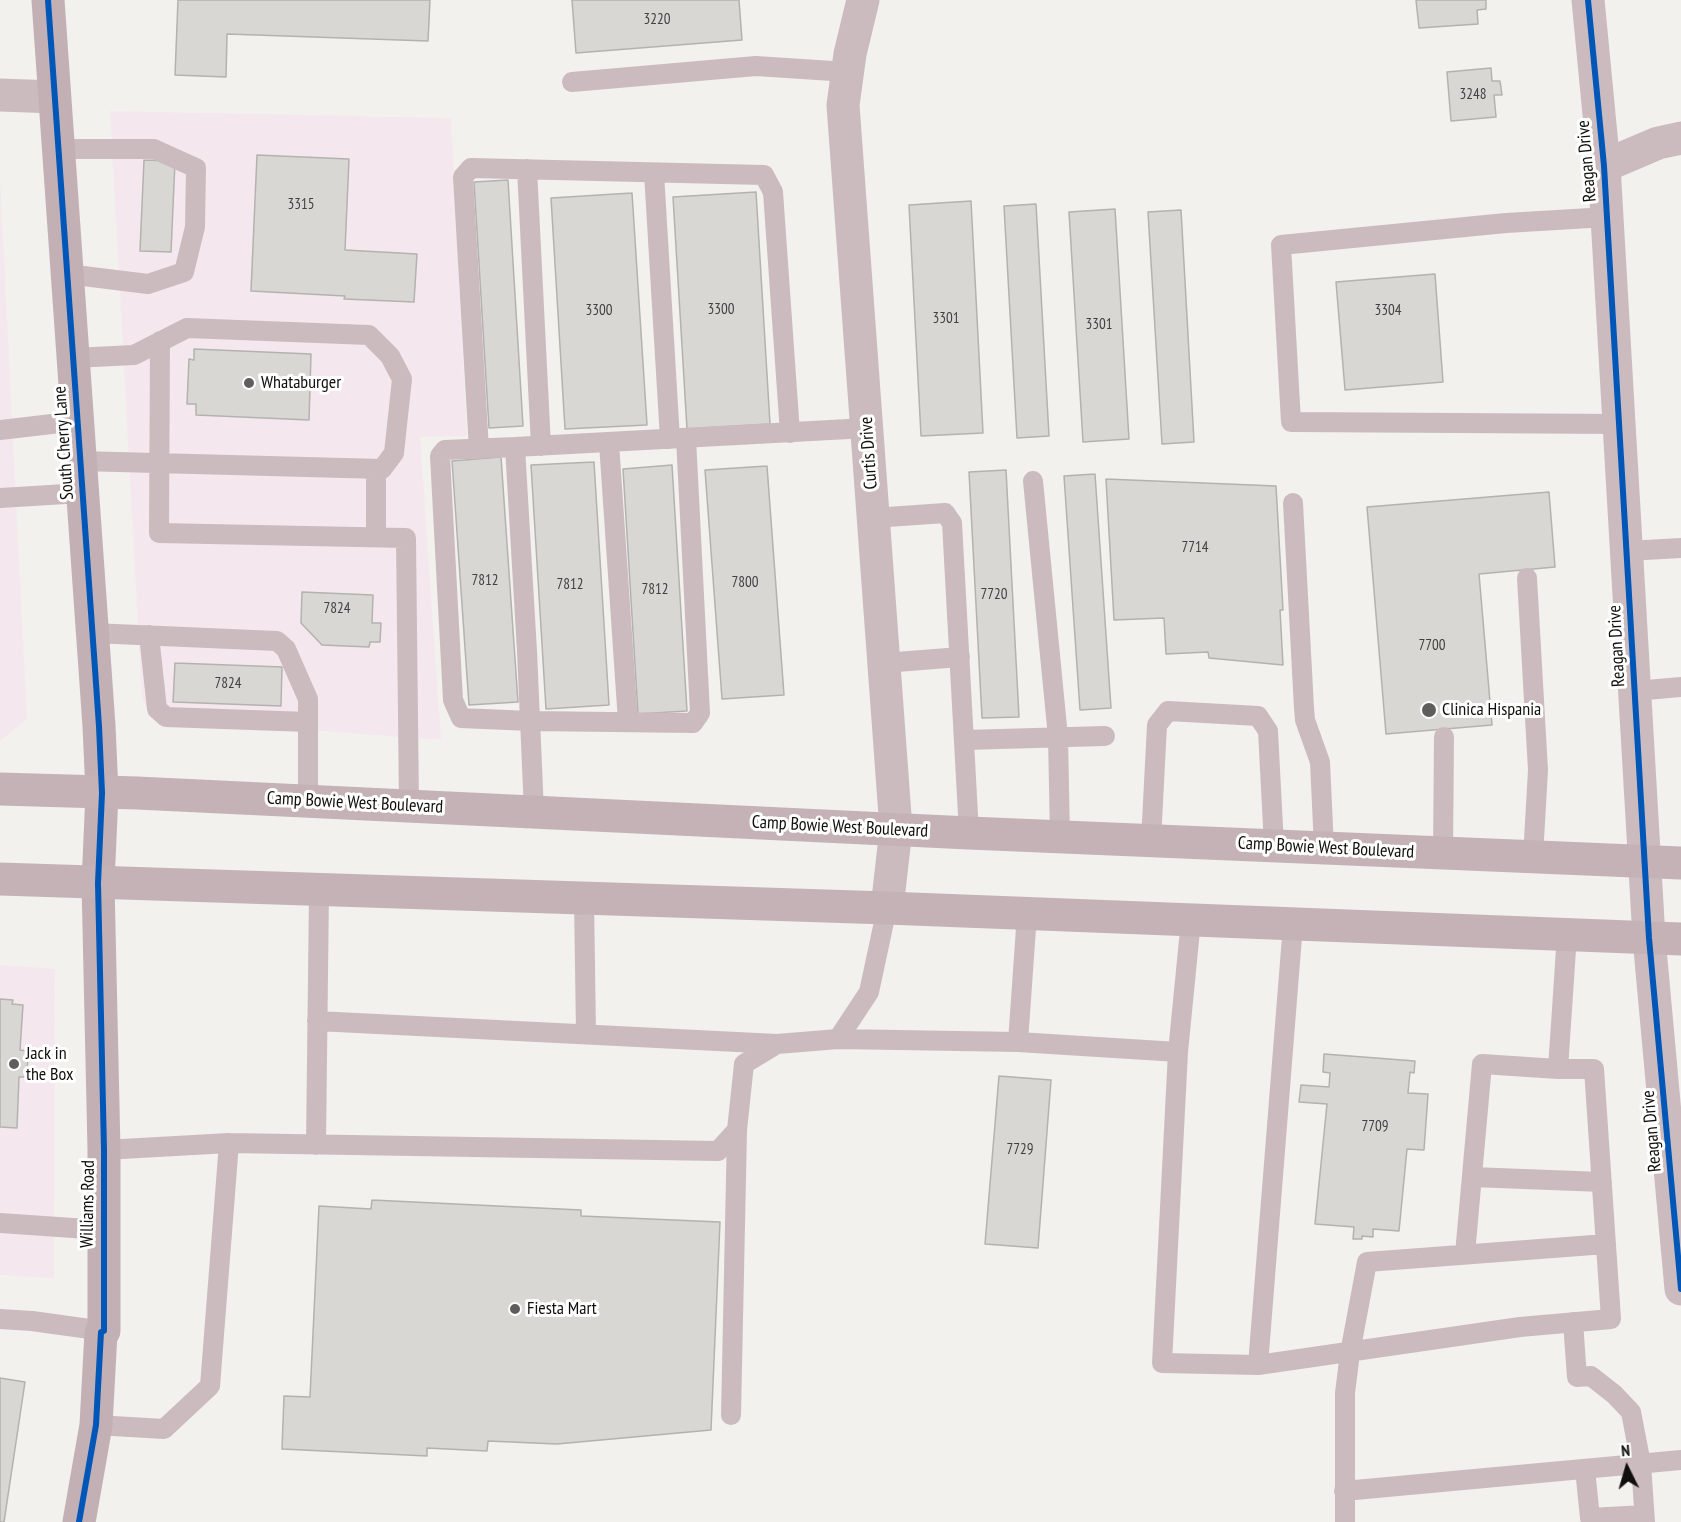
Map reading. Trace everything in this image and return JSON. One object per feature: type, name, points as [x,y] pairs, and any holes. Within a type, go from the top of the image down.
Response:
[{"type":"main road","name":"Camp Bowie West Boulevard","points":[[0,789],[137,793],[969,833],[1681,863]]},
{"type":"main road","points":[[0,879],[887,908],[1681,939]]},
{"type":"street","name":"South Cherry Lane","points":[[48,0],[102,793],[98,883]]},
{"type":"street","name":"Curtis Drive","points":[[863,0],[850,54],[843,105],[896,829],[887,908]]},
{"type":"street","name":"Reagan Drive","points":[[1588,0],[1604,166],[1649,938],[1681,1289]]},
{"type":"street","points":[[0,95],[54,97]]},
{"type":"street","points":[[1604,166],[1658,143],[1681,138]]},
{"type":"street","name":"Williams Road","points":[[79,1522],[96,1425],[101,1332],[104,1331],[102,1230],[104,1150],[98,883]]},
{"type":"lane","points":[[572,82],[756,66],[848,72]]},
{"type":"lane","points":[[58,149],[154,149],[196,168],[195,227],[184,272],[148,284],[67,274]]},
{"type":"lane","points":[[480,449],[463,177],[471,168],[764,175],[773,192],[790,433]]},
{"type":"lane","points":[[527,169],[541,446]]},
{"type":"lane","points":[[654,173],[678,439],[700,713],[693,723],[461,718],[453,700],[440,456],[445,450],[609,443],[678,439],[790,433],[867,428]]},
{"type":"lane","points":[[1607,217],[1506,223],[1281,245],[1291,422],[1619,424]]},
{"type":"lane","points":[[73,358],[134,355],[187,328],[369,335],[390,356],[402,379],[394,453],[382,469],[80,461]]},
{"type":"lane","points":[[160,341],[159,533],[406,538],[409,806]]},
{"type":"lane","points":[[0,430],[77,421]]},
{"type":"lane","points":[[609,443],[628,722]]},
{"type":"lane","points":[[515,447],[534,812]]},
{"type":"lane","points":[[376,469],[376,537]]},
{"type":"lane","points":[[1033,481],[1058,737],[1060,837]]},
{"type":"lane","points":[[0,498],[82,494]]},
{"type":"lane","points":[[1293,503],[1305,720],[1320,762],[1324,848]]},
{"type":"lane","points":[[873,518],[945,513],[952,523],[969,833]]},
{"type":"lane","points":[[1627,551],[1681,548]]},
{"type":"lane","points":[[1527,578],[1538,770],[1533,857]]},
{"type":"lane","points":[[92,633],[277,641],[286,649],[308,699],[308,801]]},
{"type":"lane","points":[[150,635],[157,709],[166,717],[308,722]]},
{"type":"lane","points":[[884,663],[960,657]]},
{"type":"lane","points":[[1635,691],[1681,687]]},
{"type":"lane","points":[[1152,841],[1156,725],[1168,711],[1258,716],[1268,731],[1274,846]]},
{"type":"lane","points":[[965,740],[1105,736]]},
{"type":"lane","points":[[1443,854],[1444,737]]},
{"type":"lane","points":[[316,1145],[319,890]]},
{"type":"lane","points":[[584,898],[586,1034]]},
{"type":"lane","points":[[838,1039],[870,992],[887,908]]},
{"type":"lane","points":[[1018,1042],[1027,914]]},
{"type":"lane","points":[[1191,920],[1178,1052],[1162,1363],[1258,1365],[1520,1328],[1611,1319],[1594,1069],[1482,1064],[1465,1254]]},
{"type":"lane","points":[[1258,1365],[1293,924]]},
{"type":"lane","points":[[1558,1069],[1568,934]]},
{"type":"lane","points":[[317,1021],[777,1044],[838,1039],[1018,1042],[1178,1052]]},
{"type":"lane","points":[[731,1415],[737,1130],[744,1064],[777,1044]]},
{"type":"lane","points":[[104,1150],[229,1143],[718,1151],[737,1130]]},
{"type":"lane","points":[[96,1425],[164,1429],[210,1386],[229,1143]]},
{"type":"lane","points":[[1472,1177],[1602,1182]]},
{"type":"lane","points":[[0,1223],[102,1230]]},
{"type":"lane","points":[[1345,1522],[1345,1393],[1367,1262],[1606,1244]]},
{"type":"lane","points":[[0,1319],[104,1331]]},
{"type":"lane","points":[[1573,1322],[1577,1377],[1591,1376],[1614,1394],[1630,1412],[1641,1464],[1644,1518],[1590,1518],[1585,1469]]},
{"type":"lane","points":[[1344,1491],[1681,1460]]},
{"type":"shaded area","points":[[110,111],[451,118],[467,436],[420,437],[441,740],[154,718],[142,699]]},
{"type":"shaded area","points":[[0,178],[27,719],[0,741]]},
{"type":"shaded area","points":[[0,965],[55,969],[54,1278],[0,1275]]},
{"type":"building","points":[[178,0],[430,0],[428,41],[227,34],[226,77],[175,75]]},
{"type":"building","points":[[572,0],[739,0],[742,40],[576,53]]},
{"type":"building","points":[[1416,0],[1486,0],[1486,9],[1477,10],[1478,24],[1419,28]]},
{"type":"building","points":[[1491,68],[1492,81],[1500,81],[1502,95],[1494,95],[1496,117],[1451,121],[1447,72]]},
{"type":"building","points":[[257,155],[349,159],[345,250],[417,254],[414,302],[251,291]]},
{"type":"building","points":[[144,160],[175,161],[171,252],[140,251]]},
{"type":"building","points":[[508,180],[523,426],[489,428],[474,182]]},
{"type":"building","points":[[756,192],[770,424],[687,429],[673,197]]},
{"type":"building","points":[[632,193],[647,425],[565,429],[551,198]]},
{"type":"building","points":[[971,201],[983,433],[921,436],[909,205]]},
{"type":"building","points":[[1036,204],[1049,436],[1017,438],[1004,206]]},
{"type":"building","points":[[1115,209],[1129,439],[1083,442],[1069,212]]},
{"type":"building","points":[[1181,210],[1194,442],[1162,444],[1148,212]]},
{"type":"building","points":[[1435,274],[1443,382],[1345,390],[1336,282]]},
{"type":"building","name":"Whataburger","points":[[194,349],[311,354],[309,420],[196,415],[196,404],[187,404],[189,359],[194,360]]},
{"type":"building","points":[[501,457],[518,702],[469,705],[452,461]]},
{"type":"building","points":[[594,462],[609,705],[546,709],[531,465]]},
{"type":"building","points":[[672,465],[687,711],[638,714],[623,469]]},
{"type":"building","points":[[767,466],[784,695],[722,699],[705,470]]},
{"type":"building","points":[[1006,470],[1019,717],[982,718],[969,472]]},
{"type":"building","points":[[1095,474],[1111,708],[1080,710],[1064,476]]},
{"type":"building","points":[[1106,479],[1276,486],[1283,610],[1280,610],[1283,665],[1209,658],[1208,652],[1166,654],[1164,618],[1114,620]]},
{"type":"building","points":[[1549,492],[1555,567],[1479,574],[1492,725],[1386,734],[1367,507]]},
{"type":"building","points":[[302,592],[373,595],[372,623],[381,623],[380,642],[370,642],[369,647],[322,645],[301,623]]},
{"type":"building","points":[[175,663],[282,667],[281,706],[173,702]]},
{"type":"building","name":"Jack in the Box","points":[[0,999],[13,1000],[12,1004],[23,1005],[20,1050],[28,1051],[27,1077],[19,1077],[17,1128],[0,1127]]},
{"type":"building","points":[[1324,1054],[1415,1061],[1414,1073],[1410,1072],[1408,1093],[1428,1094],[1424,1150],[1407,1149],[1399,1231],[1373,1229],[1373,1237],[1362,1236],[1362,1239],[1353,1239],[1354,1227],[1315,1224],[1327,1104],[1299,1102],[1301,1085],[1329,1087],[1330,1073],[1323,1072]]},
{"type":"building","points":[[999,1076],[1051,1080],[1038,1248],[985,1244]]},
{"type":"building","name":"Fiesta Mart","points":[[372,1200],[581,1210],[581,1216],[720,1222],[711,1430],[557,1444],[488,1441],[487,1451],[427,1448],[427,1456],[282,1449],[284,1396],[310,1397],[319,1206],[371,1209]]},
{"type":"building","points":[[0,1378],[25,1382],[4,1522],[0,1522]]},
{"type":"cycle path","points":[[48,0],[102,793],[98,883],[104,1150],[104,1331],[101,1332],[96,1425],[79,1522]]},
{"type":"cycle path","points":[[1588,0],[1604,166],[1649,938],[1681,1289]]},
{"type":"place","name":"Whataburger","points":[[249,383]]},
{"type":"place","name":"Clinica Hispania","points":[[1429,710]]},
{"type":"place","name":"Jack in the Box","points":[[14,1064]]},
{"type":"place","name":"Fiesta Mart","points":[[515,1309]]}]
